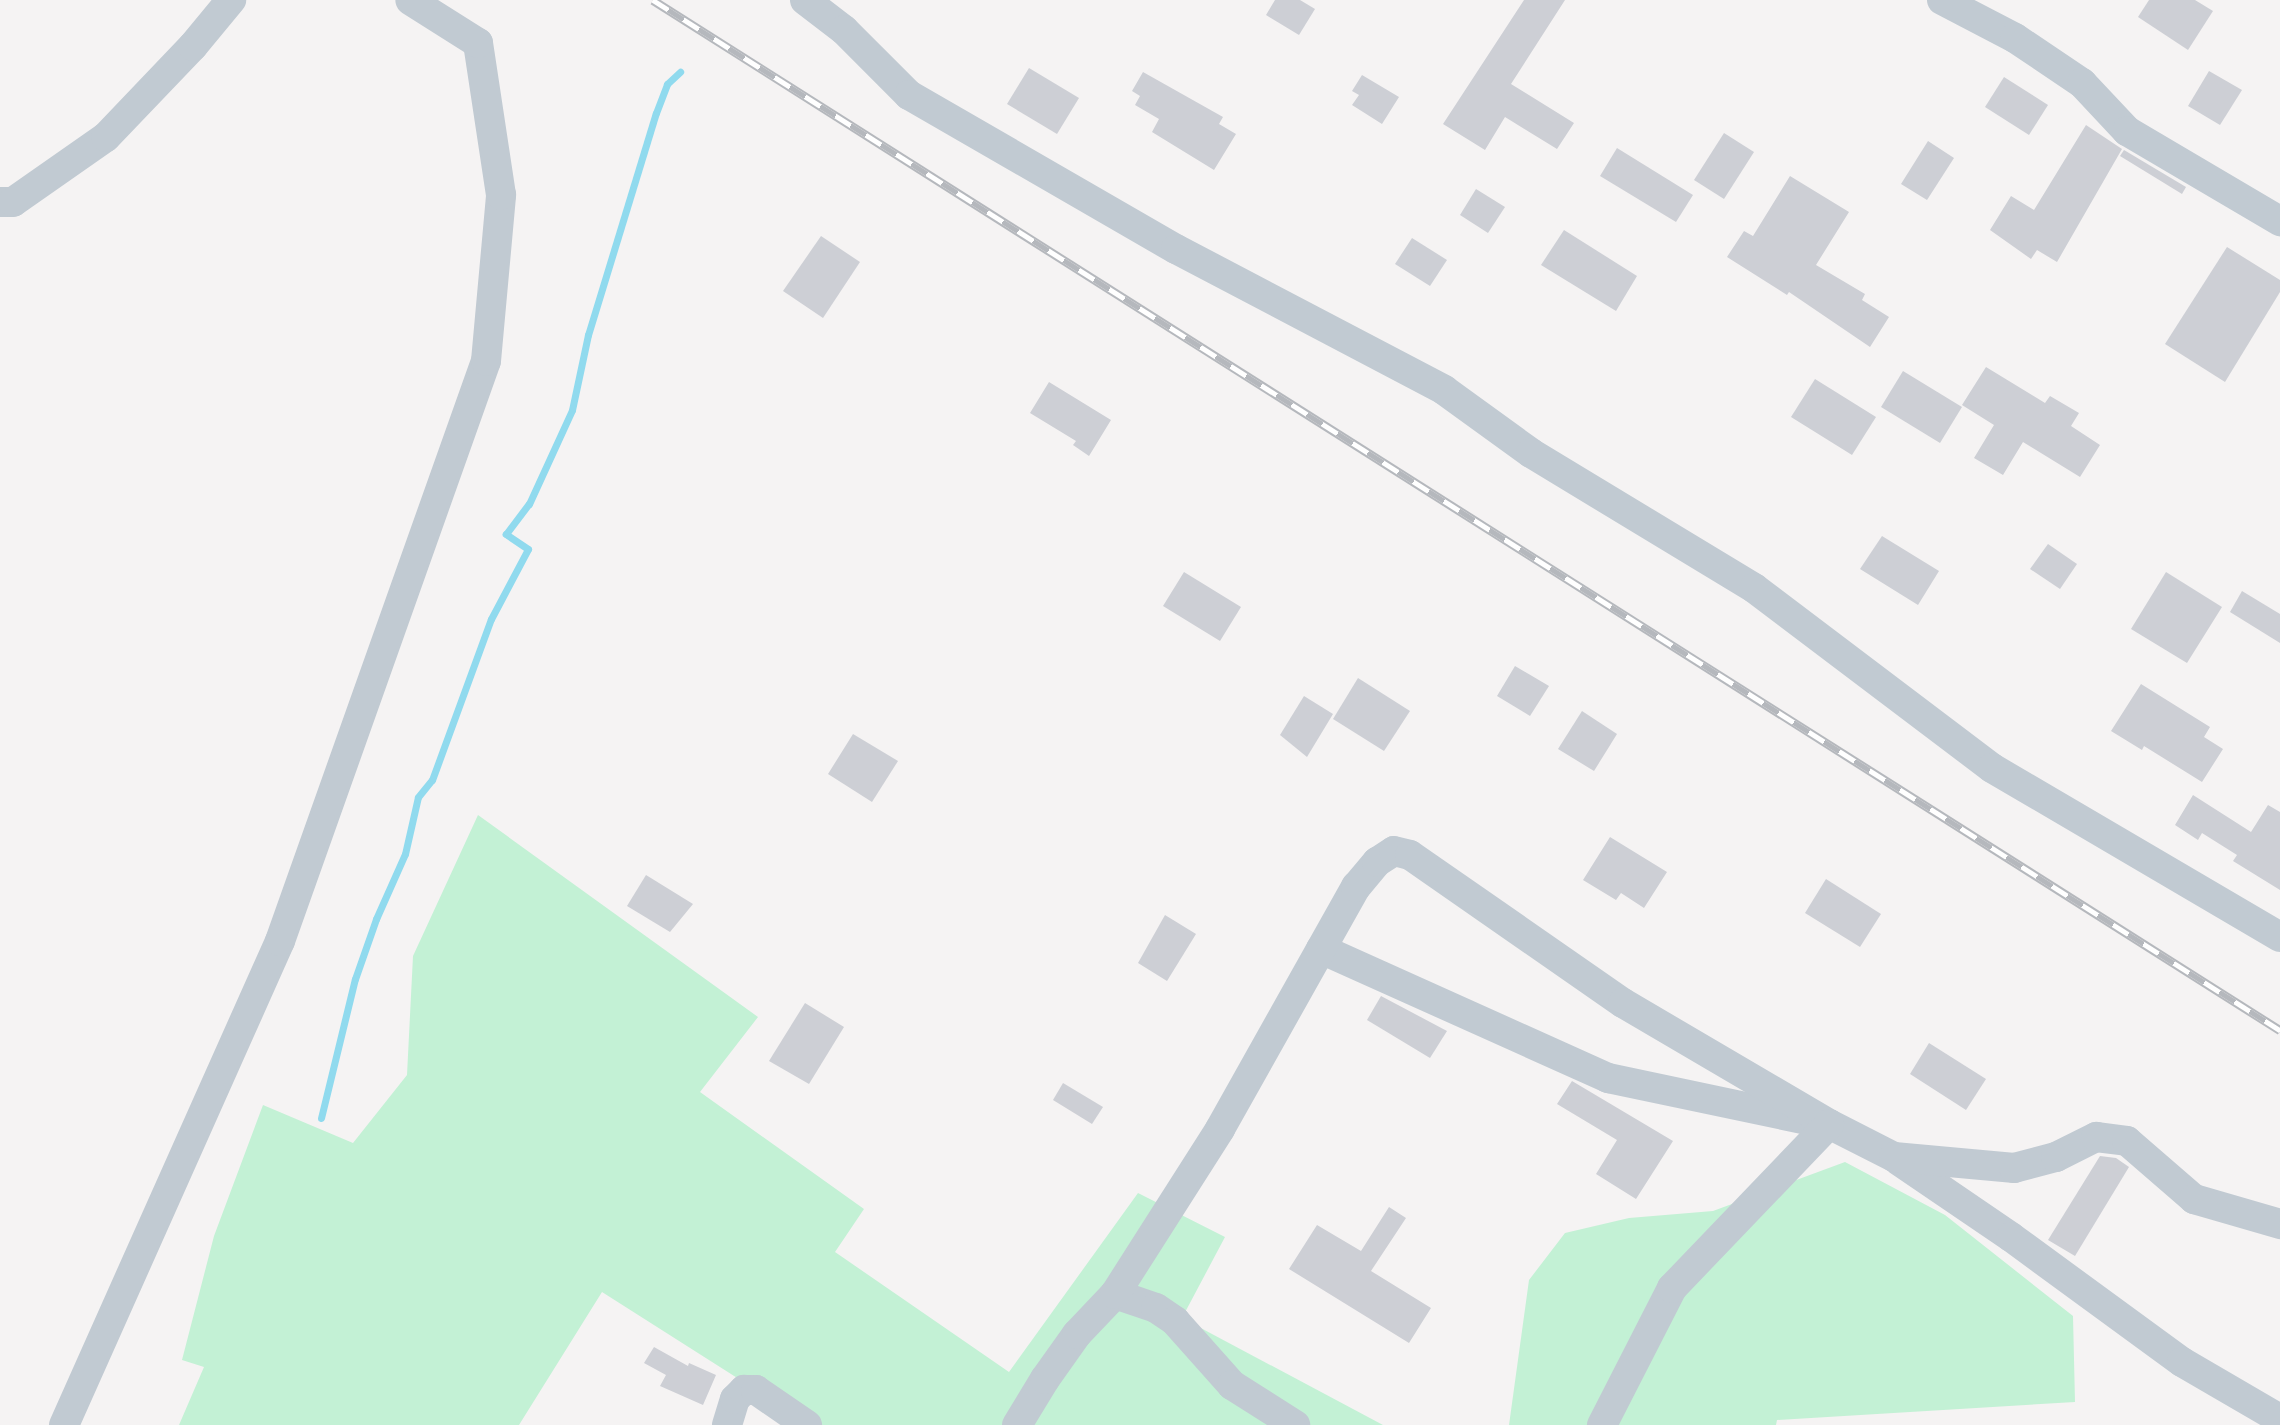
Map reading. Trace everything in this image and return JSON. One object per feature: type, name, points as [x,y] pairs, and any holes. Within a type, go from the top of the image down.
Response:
[{"type":"street","points":[[0,202],[13,202],[106,137],[193,46],[231,0]]},
{"type":"street","points":[[64,1425],[280,941],[486,361],[501,195],[478,43],[410,0]]},
{"type":"street","points":[[805,0],[844,30],[909,95],[1176,249],[1444,390],[1531,453],[1764,595],[1992,768],[2280,937]]},
{"type":"street","points":[[1942,0],[2015,38],[2082,83],[2127,131],[2280,221]]},
{"type":"street","points":[[1017,1425],[1077,1334],[1115,1294],[1220,1129],[1356,887],[1377,862],[1394,851],[1410,855],[1623,1003],[1829,1124],[1894,1157],[2011,1237],[2182,1362],[2280,1419]]},
{"type":"street","points":[[1321,949],[1608,1078],[1829,1124]]},
{"type":"street","points":[[1602,1425],[1672,1288],[1829,1124]]},
{"type":"street","points":[[1894,1157],[2014,1168],[2056,1157],[2096,1137],[2127,1141],[2194,1199],[2280,1224]]},
{"type":"street","points":[[1115,1294],[1156,1308],[1175,1321],[1232,1385],[1295,1425]]},
{"type":"street","points":[[727,1425],[735,1399],[744,1390],[756,1390],[807,1425]]},
{"type":"green space","points":[[478,815],[758,1017],[700,1092],[864,1209],[835,1252],[1009,1372],[1138,1193],[1225,1237],[1182,1318],[1383,1425],[811,1425],[602,1292],[519,1425],[179,1425],[204,1367],[182,1360],[214,1236],[263,1105],[353,1143],[407,1075],[413,956]]},
{"type":"green space","points":[[1845,1162],[1945,1215],[2073,1316],[2075,1402],[1777,1420],[1776,1425],[1509,1425],[1529,1280],[1565,1233],[1629,1218],[1713,1211]]},
{"type":"building","points":[[1275,0],[1300,0],[1315,9],[1299,35],[1266,15]]},
{"type":"building","points":[[1524,0],[1565,0],[1511,84],[1574,123],[1557,149],[1505,117],[1485,150],[1443,124]]},
{"type":"building","points":[[2149,0],[2195,0],[2213,11],[2188,50],[2138,17]]},
{"type":"building","points":[[1029,68],[1079,98],[1057,134],[1007,104]]},
{"type":"building","points":[[2209,71],[2242,90],[2220,125],[2188,106]]},
{"type":"building","points":[[1143,72],[1223,117],[1219,124],[1236,134],[1214,170],[1152,132],[1159,119],[1135,105],[1140,96],[1132,91]]},
{"type":"building","points":[[1362,75],[1399,97],[1382,124],[1352,105],[1359,95],[1352,91]]},
{"type":"building","points":[[2004,77],[2048,105],[2029,135],[1985,107]]},
{"type":"building","points":[[2086,125],[2122,149],[2057,262],[2037,250],[2031,259],[1990,230],[2011,196],[2034,210]]},
{"type":"building","points":[[1724,133],[1754,152],[1724,199],[1694,180]]},
{"type":"building","points":[[1928,141],[1954,158],[1927,200],[1901,184]]},
{"type":"building","points":[[1617,148],[1693,195],[1676,222],[1600,176]]},
{"type":"building","points":[[2124,150],[2186,187],[2182,194],[2120,156]]},
{"type":"building","points":[[1790,176],[1849,212],[1816,265],[1865,294],[1862,300],[1889,317],[1870,347],[1789,292],[1787,295],[1727,257],[1744,231],[1753,236]]},
{"type":"building","points":[[1476,189],[1505,207],[1488,233],[1460,215]]},
{"type":"building","points":[[1564,230],[1637,276],[1616,311],[1541,265]]},
{"type":"building","points":[[821,236],[860,262],[823,318],[783,291]]},
{"type":"building","points":[[1412,238],[1447,260],[1430,286],[1395,264]]},
{"type":"building","points":[[2227,247],[2280,280],[2280,292],[2225,382],[2165,344]]},
{"type":"building","points":[[1986,367],[2045,403],[2050,396],[2079,413],[2071,426],[2100,445],[2080,477],[2023,442],[2003,475],[1974,458],[1994,425],[1962,405]]},
{"type":"building","points":[[1903,371],[1962,407],[1940,443],[1881,407]]},
{"type":"building","points":[[1815,379],[1876,417],[1852,455],[1791,417]]},
{"type":"building","points":[[1049,382],[1111,420],[1089,456],[1073,445],[1076,441],[1030,413]]},
{"type":"building","points":[[1882,536],[1939,571],[1918,605],[1860,569]]},
{"type":"building","points":[[2048,544],[2077,564],[2060,589],[2030,569]]},
{"type":"building","points":[[1184,572],[1241,607],[1220,641],[1163,606]]},
{"type":"building","points":[[2166,572],[2222,607],[2187,663],[2131,629]]},
{"type":"building","points":[[2242,591],[2280,614],[2280,643],[2230,612]]},
{"type":"building","points":[[1515,666],[1549,686],[1530,716],[1497,696]]},
{"type":"building","points":[[1358,678],[1410,711],[1384,751],[1333,719]]},
{"type":"building","points":[[2141,684],[2210,727],[2204,737],[2223,749],[2202,782],[2144,746],[2142,750],[2111,731]]},
{"type":"building","points":[[1304,696],[1333,714],[1307,757],[1280,735]]},
{"type":"building","points":[[1582,711],[1617,734],[1594,771],[1558,749]]},
{"type":"building","points":[[853,734],[898,761],[872,802],[828,774]]},
{"type":"building","points":[[2193,795],[2251,832],[2268,805],[2280,812],[2280,890],[2233,861],[2237,855],[2202,833],[2198,840],[2175,825]]},
{"type":"building","points":[[1610,837],[1667,872],[1644,908],[1621,893],[1616,900],[1583,880]]},
{"type":"building","points":[[646,875],[693,904],[670,932],[627,906]]},
{"type":"building","points":[[1826,879],[1881,914],[1860,947],[1805,913]]},
{"type":"building","points":[[1165,915],[1196,934],[1167,981],[1138,963]]},
{"type":"building","points":[[1381,996],[1447,1031],[1430,1058],[1367,1020]]},
{"type":"building","points":[[805,1003],[844,1027],[809,1084],[769,1061]]},
{"type":"building","points":[[1929,1043],[1986,1079],[1966,1110],[1910,1074]]},
{"type":"building","points":[[1572,1081],[1673,1141],[1636,1199],[1596,1174],[1617,1140],[1557,1104]]},
{"type":"building","points":[[1063,1083],[1103,1107],[1092,1124],[1053,1100]]},
{"type":"building","points":[[2100,1156],[2116,1158],[2129,1167],[2075,1256],[2048,1240]]},
{"type":"building","points":[[1389,1207],[1406,1218],[1371,1271],[1431,1308],[1409,1343],[1289,1269],[1317,1225],[1361,1251]]},
{"type":"building","points":[[654,1347],[688,1366],[689,1363],[716,1375],[703,1405],[660,1386],[666,1375],[644,1363]]},
{"type":"waterway","points":[[321,1118],[355,979],[376,919],[405,854],[418,797],[432,780],[491,619],[528,549],[506,534],[529,504],[572,410],[588,335],[656,113],[667,84],[680,72]]},
{"type":"railway","points":[[653,0],[2280,1030]]}]
